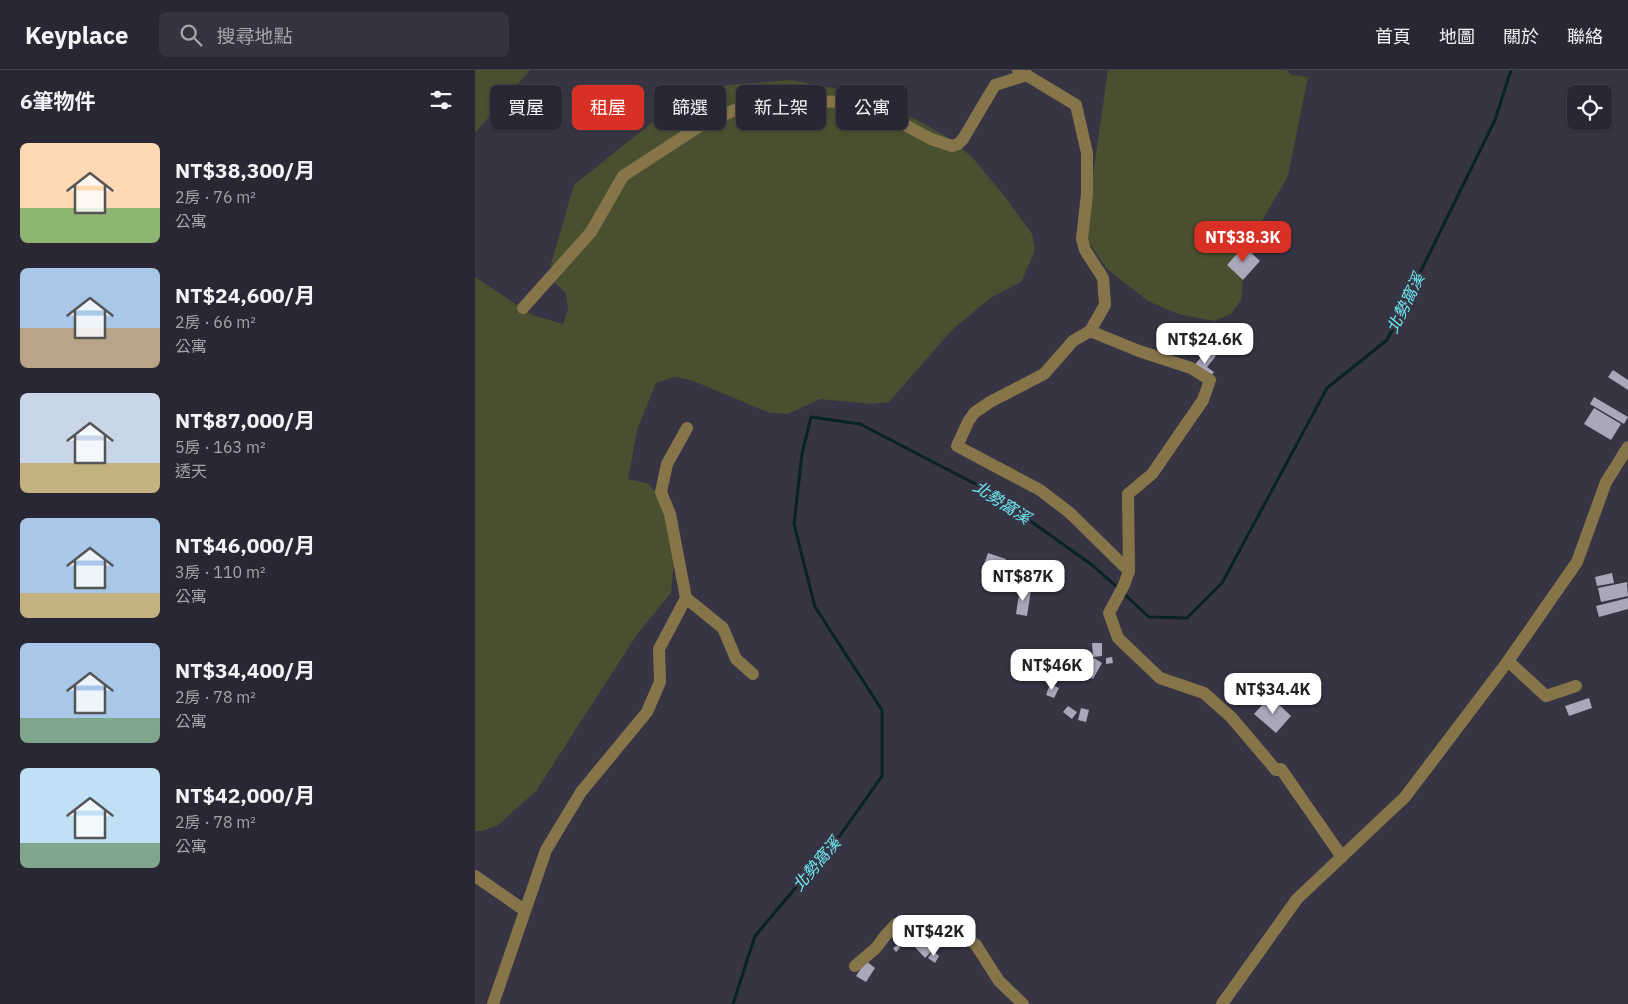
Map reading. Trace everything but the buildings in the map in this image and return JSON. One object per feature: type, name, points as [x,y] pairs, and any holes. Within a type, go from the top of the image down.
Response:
[{"type":"street","points":[[523,308],[591,232],[623,176],[700,126],[725,114],[752,102],[848,102],[890,117],[931,139],[952,146],[963,140],[995,85],[1023,72],[1076,105],[1087,153],[1087,194],[1082,239],[1085,250],[1103,278],[1105,305],[1090,331],[1073,341],[1044,374],[990,402],[974,414],[968,422],[957,446],[1040,490],[1070,513],[1129,571]]},
{"type":"street","points":[[1090,331],[1139,351],[1191,368],[1210,380],[1203,400],[1152,474],[1128,494],[1129,571],[1118,598],[1109,612],[1118,638],[1159,678],[1204,693],[1231,717],[1276,770],[1281,769],[1341,857]]},
{"type":"street","points":[[493,1004],[546,850],[581,792],[647,712],[660,682],[659,649],[686,598],[670,514],[661,492],[667,464],[687,428]]},
{"type":"street","points":[[1222,1004],[1297,899],[1405,797],[1507,661],[1577,562],[1606,482],[1628,447]]},
{"type":"street","points":[[686,598],[723,628],[736,659],[753,674]]},
{"type":"street","points":[[1507,661],[1547,696],[1576,686]]},
{"type":"street","points":[[475,876],[524,910]]},
{"type":"street","points":[[855,966],[876,948],[897,924],[935,921],[951,926],[976,945],[999,982],[1023,1004]]},
{"type":"green space","points":[[475,70],[530,70],[517,85],[490,85],[490,116],[475,133]]},
{"type":"green space","points":[[1108,70],[1287,70],[1291,75],[1308,77],[1288,176],[1246,249],[1241,300],[1231,314],[1215,321],[1181,315],[1148,301],[1107,269],[1088,241],[1086,224]]},
{"type":"green space","points":[[792,80],[817,85],[736,85],[736,130],[826,130],[826,87],[836,89],[836,130],[908,130],[908,115],[944,135],[971,156],[1003,194],[1032,234],[1035,251],[1021,282],[990,298],[951,331],[889,402],[871,404],[820,399],[788,414],[770,413],[691,380],[674,377],[656,383],[637,430],[628,479],[649,484],[669,511],[674,560],[671,593],[638,633],[536,791],[498,825],[483,831],[475,831],[475,277],[532,315],[563,324],[568,309],[566,293],[553,281],[551,264],[574,185],[654,121],[654,130],[726,130],[726,86]]},
{"type":"waterway","name":"北勢窩溪","points":[[1123,593],[1149,617],[1187,618],[1222,583],[1327,388],[1387,340],[1495,120],[1511,70]]},
{"type":"waterway","name":"北勢窩溪","points":[[733,1004],[755,936],[841,834],[882,776],[882,710],[815,607],[794,524],[802,454],[811,417],[860,424],[987,490],[1092,565],[1118,588]]}]
